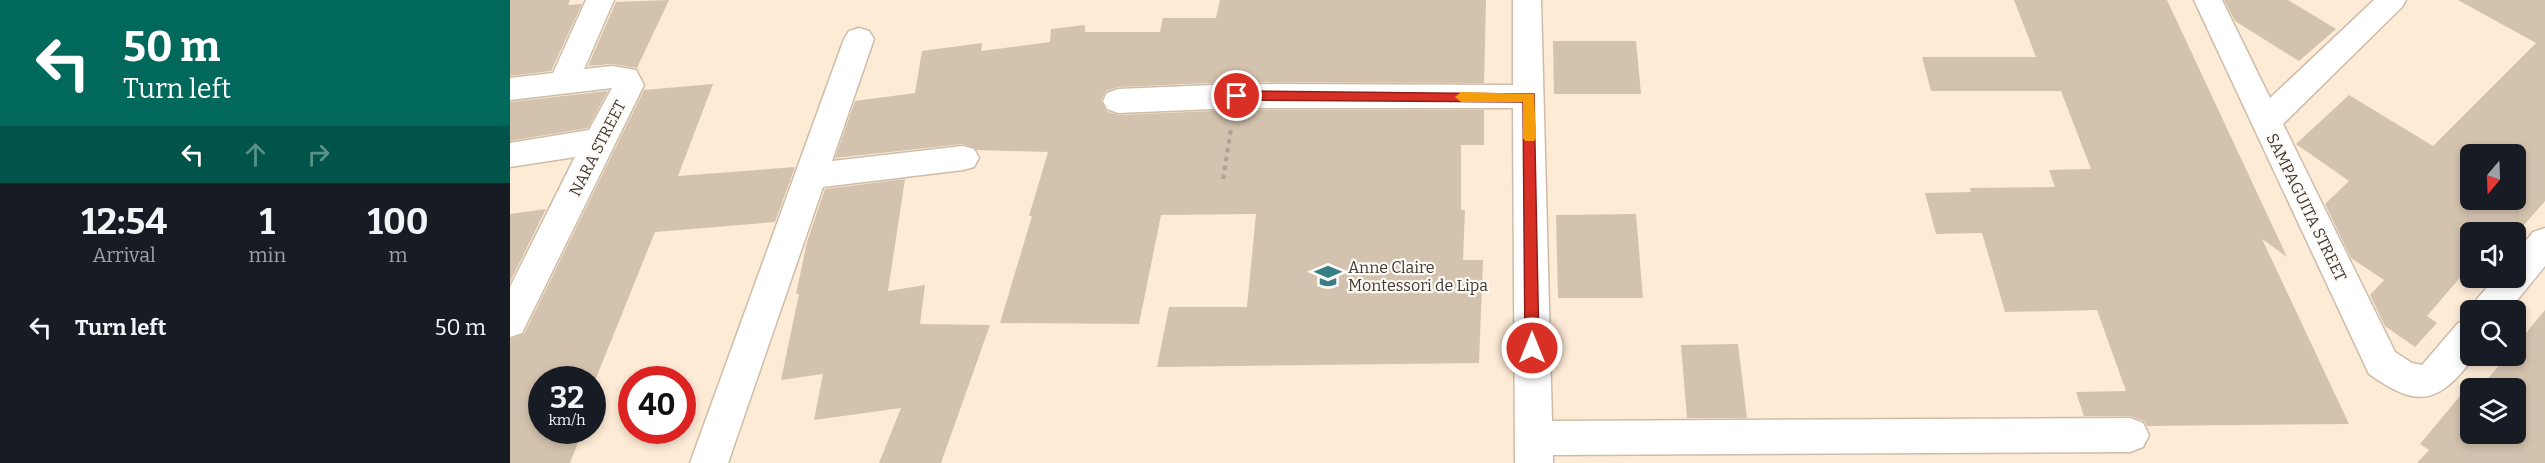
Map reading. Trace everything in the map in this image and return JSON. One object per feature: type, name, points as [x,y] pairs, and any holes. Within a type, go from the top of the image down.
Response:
[{"type":"street","points":[[564,81],[600,0]]},
{"type":"street","points":[[1527,0],[1534,451],[2130,435]]},
{"type":"street","name":"SAMPAGUITA STREET","points":[[2208,0],[2382,363],[2399,377],[2419,383],[2433,380],[2460,346]]},
{"type":"street","points":[[2266,121],[2392,0]]},
{"type":"street","points":[[710,463],[860,39]]},
{"type":"street","name":"NARA STREET","points":[[510,89],[612,77],[625,78],[629,85],[513,308]]},
{"type":"street","points":[[1118,101],[1237,96],[1529,98]]},
{"type":"street","points":[[510,155],[599,141]]},
{"type":"street","points":[[811,176],[963,158]]},
{"type":"street","points":[[2498,300],[2545,242]]},
{"type":"path","points":[[1223,179],[1237,96]]},
{"type":"building","points":[[510,0],[570,0],[568,5],[582,4],[551,71],[510,76]]},
{"type":"building","points":[[669,0],[637,68],[612,64],[588,66],[616,2]]},
{"type":"building","points":[[1220,0],[1486,0],[1484,83],[1237,82],[1118,87],[1106,91],[1101,100],[1106,111],[1118,115],[1237,110],[1484,110],[1484,145],[1461,145],[1461,210],[1465,210],[1463,260],[1483,260],[1479,363],[1157,367],[1169,307],[1247,307],[1256,214],[1161,215],[1139,324],[1000,323],[1032,216],[1029,216],[1048,152],[977,150],[963,144],[835,158],[855,101],[915,93],[922,51],[982,43],[981,51],[1050,42],[1051,29],[1085,25],[1085,32],[1160,32],[1163,18],[1216,18]]},
{"type":"building","points":[[2014,0],[2167,0],[2287,257],[2262,239],[2349,424],[2147,426],[2144,421],[2130,416],[2084,416],[2076,392],[2126,391],[2097,310],[2005,312],[1982,233],[1936,234],[1925,193],[1971,192],[1970,188],[2055,187],[2049,170],[2091,169],[2061,91],[1931,91],[1922,57],[2036,57]]},
{"type":"building","points":[[2224,0],[2288,0],[2336,29],[2299,61],[2235,21]]},
{"type":"building","points":[[2458,0],[2545,0],[2545,201],[2526,223],[2460,222],[2460,278],[2427,316],[2437,323],[2415,347],[2385,326],[2370,295],[2384,280],[2351,258],[2325,204],[2349,181],[2296,144],[2349,95],[2433,146],[2536,43]]},
{"type":"building","points":[[1553,41],[1636,41],[1641,94],[1554,94]]},
{"type":"building","points":[[713,84],[678,176],[795,167],[775,222],[655,232],[601,366],[528,366],[528,444],[577,444],[570,463],[510,463],[510,339],[524,334],[644,90]]},
{"type":"building","points":[[608,91],[588,128],[510,141],[510,102]]},
{"type":"building","points":[[905,179],[888,291],[925,285],[920,324],[990,325],[941,463],[879,463],[901,408],[814,420],[823,374],[781,380],[807,242],[825,189]]},
{"type":"building","points":[[546,209],[510,282],[510,214]]},
{"type":"building","points":[[1636,214],[1643,298],[1558,298],[1556,215]]},
{"type":"building","points":[[2545,310],[2545,463],[2417,463],[2429,450],[2420,444],[2460,396],[2460,444],[2526,444],[2526,378],[2488,378],[2499,366],[2526,366],[2526,333]]},
{"type":"building","points":[[1738,344],[1747,418],[1687,418],[1681,345]]},
{"type":"slow traffic","points":[[1461,97],[1529,98],[1530,138]]},
{"type":"place","name":"Anne Claire Montessori de Lipa","points":[[1328,276]]},
{"type":"route","points":[[1237,96],[1529,98],[1532,348]]}]
